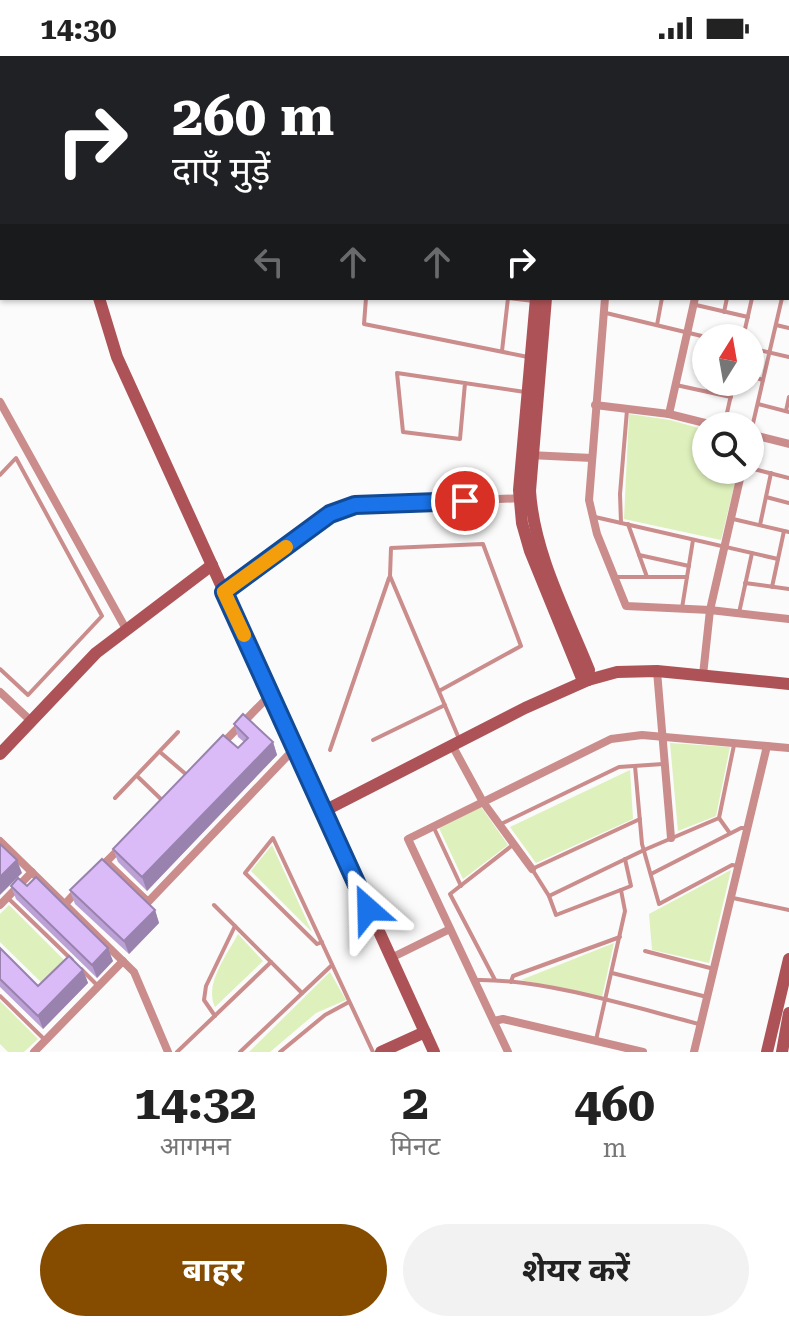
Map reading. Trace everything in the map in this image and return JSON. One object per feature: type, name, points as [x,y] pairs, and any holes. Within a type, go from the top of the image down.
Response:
[{"type":"street","points":[[100,300],[117,357],[434,1052]]},
{"type":"street","points":[[527,455],[528,393],[539,300]]},
{"type":"street","points":[[539,300],[522,523],[530,551],[581,676],[588,680]]},
{"type":"street","points":[[605,300],[589,500],[626,606],[710,610],[789,619]]},
{"type":"street","points":[[669,414],[695,301]]},
{"type":"street","points":[[0,402],[126,629]]},
{"type":"street","points":[[595,405],[692,420]]},
{"type":"street","points":[[764,439],[789,444]]},
{"type":"street","points":[[527,455],[592,458]]},
{"type":"street","points":[[703,675],[710,610],[738,484]]},
{"type":"street","points":[[224,592],[330,514],[355,505],[525,498]]},
{"type":"street","points":[[0,754],[96,653],[212,565]]},
{"type":"street","points":[[657,671],[671,838]]},
{"type":"street","points":[[324,811],[588,680],[617,672],[657,671],[789,684]]},
{"type":"street","points":[[0,692],[31,721]]},
{"type":"street","points":[[210,756],[271,694]]},
{"type":"street","points":[[508,1052],[408,839],[611,739],[642,735],[789,748]]},
{"type":"street","points":[[456,743],[483,802],[532,869]]},
{"type":"street","points":[[694,1052],[767,746]]},
{"type":"street","points":[[106,862],[148,902],[295,748]]},
{"type":"street","points":[[181,785],[199,767]]},
{"type":"street","points":[[155,812],[173,794]]},
{"type":"street","points":[[0,841],[134,972],[168,1052]]},
{"type":"street","points":[[95,873],[125,842]]},
{"type":"street","points":[[0,905],[32,872]]},
{"type":"street","points":[[65,904],[85,883]]},
{"type":"street","points":[[391,958],[450,929]]},
{"type":"street","points":[[767,1052],[789,959]]},
{"type":"street","points":[[34,1052],[123,961]]},
{"type":"street","points":[[782,1052],[789,1013]]},
{"type":"street","points":[[494,1021],[503,1019],[596,1040],[612,1048],[643,1052]]},
{"type":"street","points":[[381,1052],[425,1032]]},
{"type":"lane","points":[[366,300],[364,324],[531,357]]},
{"type":"lane","points":[[502,351],[508,300]]},
{"type":"lane","points":[[657,325],[662,300]]},
{"type":"lane","points":[[724,312],[727,300]]},
{"type":"lane","points":[[746,324],[752,300]]},
{"type":"lane","points":[[764,376],[782,300]]},
{"type":"lane","points":[[695,301],[748,317]]},
{"type":"lane","points":[[603,313],[692,333]]},
{"type":"lane","points":[[776,325],[789,328]]},
{"type":"lane","points":[[764,352],[789,357]]},
{"type":"lane","points":[[465,383],[460,439],[403,432],[397,373],[465,383],[528,393]]},
{"type":"lane","points":[[676,385],[692,388]]},
{"type":"lane","points":[[726,396],[731,397],[727,412]]},
{"type":"lane","points":[[756,412],[760,396]]},
{"type":"lane","points":[[758,404],[787,412],[789,397]]},
{"type":"lane","points":[[621,523],[620,494],[627,409]]},
{"type":"lane","points":[[0,475],[16,458],[102,616],[28,695],[0,669]]},
{"type":"lane","points":[[764,471],[789,478]]},
{"type":"lane","points":[[760,525],[771,473]]},
{"type":"lane","points":[[766,497],[789,503]]},
{"type":"lane","points":[[593,516],[778,559]]},
{"type":"lane","points":[[730,518],[786,532],[772,587]]},
{"type":"lane","points":[[628,524],[647,577]]},
{"type":"lane","points":[[682,608],[693,540]]},
{"type":"lane","points":[[330,750],[390,576],[391,548],[483,544],[521,646],[439,691]]},
{"type":"lane","points":[[739,613],[752,553]]},
{"type":"lane","points":[[639,555],[689,566]]},
{"type":"lane","points":[[390,576],[445,705],[456,743]]},
{"type":"lane","points":[[614,577],[687,577]]},
{"type":"lane","points":[[745,583],[789,589]]},
{"type":"lane","points":[[373,740],[445,705]]},
{"type":"lane","points":[[115,798],[178,732]]},
{"type":"lane","points":[[730,833],[719,818],[735,743]]},
{"type":"lane","points":[[160,752],[189,777]]},
{"type":"lane","points":[[500,825],[619,767],[665,764]]},
{"type":"lane","points":[[635,766],[644,850],[659,904],[732,865],[738,866]]},
{"type":"lane","points":[[137,776],[164,803]]},
{"type":"lane","points":[[549,896],[719,818]]},
{"type":"lane","points":[[625,859],[631,886],[556,915],[549,896],[532,869],[640,819]]},
{"type":"lane","points":[[433,826],[461,886]]},
{"type":"lane","points":[[651,874],[730,833],[747,829]]},
{"type":"lane","points":[[322,942],[317,944],[245,873],[273,838],[322,942],[373,1052]]},
{"type":"lane","points":[[495,980],[450,894],[514,844]]},
{"type":"lane","points":[[0,856],[8,848]]},
{"type":"lane","points":[[596,1040],[625,911],[621,890]]},
{"type":"lane","points":[[7,898],[98,986]]},
{"type":"lane","points":[[731,898],[789,910]]},
{"type":"lane","points":[[214,905],[302,993]]},
{"type":"lane","points":[[215,1016],[204,1000],[206,986],[235,926]]},
{"type":"lane","points":[[511,982],[513,976],[620,937]]},
{"type":"lane","points":[[645,951],[714,969]]},
{"type":"lane","points":[[177,1052],[271,962]]},
{"type":"lane","points":[[240,1052],[332,965]]},
{"type":"lane","points":[[612,973],[707,997]]},
{"type":"lane","points":[[474,980],[511,982],[700,1025]]},
{"type":"lane","points":[[0,996],[45,1041]]},
{"type":"lane","points":[[280,1052],[325,1015],[350,1002]]},
{"type":"green space","points":[[629,414],[692,426],[692,484],[735,484],[721,540],[624,519]]},
{"type":"green space","points":[[670,743],[730,747],[716,816],[678,831]]},
{"type":"green space","points":[[630,770],[633,819],[536,863],[510,827]]},
{"type":"green space","points":[[481,807],[508,845],[463,879],[439,828]]},
{"type":"green space","points":[[272,845],[312,932],[251,871]]},
{"type":"green space","points":[[731,870],[709,963],[652,950],[649,914]]},
{"type":"green space","points":[[9,905],[67,963],[44,985],[0,942],[0,914]]},
{"type":"green space","points":[[238,934],[263,961],[215,1007],[212,989],[215,979]]},
{"type":"green space","points":[[614,943],[602,997],[521,980]]},
{"type":"green space","points":[[330,972],[346,1000],[316,1013],[270,1052],[249,1052]]},
{"type":"green space","points":[[0,1001],[38,1039],[24,1052],[8,1052],[0,1044]]},
{"type":"building","points":[[243,714],[273,742],[142,877],[113,849],[223,735],[238,748],[248,738],[234,724]]},
{"type":"building","points":[[0,844],[17,860],[0,877]]},
{"type":"building","points":[[102,859],[155,910],[124,941],[70,890]]},
{"type":"building","points":[[36,877],[108,948],[92,965],[11,886],[18,878],[27,886]]},
{"type":"building","points":[[0,948],[38,986],[69,956],[83,970],[38,1016],[0,979]]},
{"type":"slow traffic","points":[[244,635],[224,592],[286,547]]},
{"type":"route","points":[[368,909],[224,592],[330,514],[355,505],[465,501]]}]
